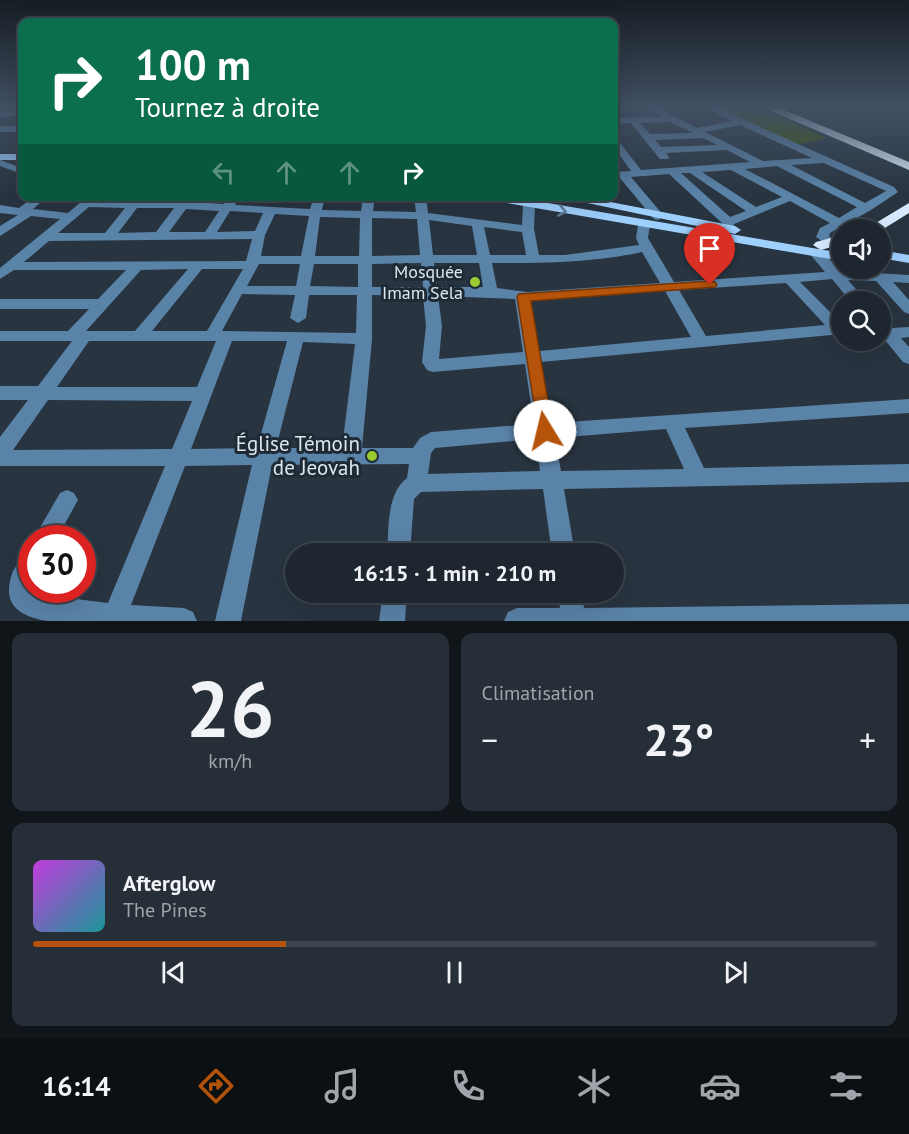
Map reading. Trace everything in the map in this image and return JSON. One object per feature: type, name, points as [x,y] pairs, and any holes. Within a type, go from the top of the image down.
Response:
[{"type":"highway","points":[[837,136],[909,166]]},
{"type":"highway","points":[[852,136],[909,159]]},
{"type":"highway","points":[[842,138],[889,163],[909,177]]},
{"type":"highway","points":[[890,219],[909,207]]},
{"type":"main road","points":[[0,150],[18,150]]},
{"type":"main road","points":[[0,157],[18,157]]},
{"type":"main road","points":[[509,201],[644,225],[831,241]]},
{"type":"main road","points":[[584,201],[658,216],[831,241]]},
{"type":"main road","points":[[891,256],[909,258]]},
{"type":"main road","points":[[891,269],[909,268]]},
{"type":"street","points":[[648,138],[704,136],[761,164]]},
{"type":"street","points":[[772,136],[890,189],[892,192],[867,208],[855,219]]},
{"type":"street","points":[[648,138],[674,170],[728,225],[754,211],[791,197]]},
{"type":"street","points":[[618,147],[638,173]]},
{"type":"street","points":[[658,150],[728,148]]},
{"type":"street","points":[[618,157],[626,157]]},
{"type":"street","points":[[618,174],[826,160]]},
{"type":"street","points":[[0,163],[18,170]]},
{"type":"street","points":[[778,163],[867,208]]},
{"type":"street","points":[[733,166],[791,197],[831,241]]},
{"type":"street","points":[[691,169],[754,211]]},
{"type":"street","points":[[618,174],[658,216]]},
{"type":"street","points":[[0,232],[38,201]]},
{"type":"street","points":[[5,270],[90,201]]},
{"type":"street","points":[[109,201],[134,204],[185,201],[227,208],[270,206],[315,213],[422,216],[528,229]]},
{"type":"street","points":[[160,236],[185,201]]},
{"type":"street","points":[[208,236],[232,201]]},
{"type":"street","points":[[228,621],[264,457],[297,327],[319,201]]},
{"type":"street","points":[[351,456],[364,339],[368,201]]},
{"type":"street","points":[[420,201],[434,326],[430,362],[433,366],[533,355],[831,330]]},
{"type":"street","points":[[108,237],[134,204]]},
{"type":"street","points":[[529,205],[528,229],[533,260]]},
{"type":"street","points":[[115,615],[203,394],[218,337],[252,262],[270,206]]},
{"type":"street","points":[[0,209],[72,217]]},
{"type":"street","points":[[477,222],[491,292]]},
{"type":"street","points":[[644,225],[642,238],[646,247],[701,340]]},
{"type":"street","points":[[48,237],[259,235]]},
{"type":"street","points":[[5,270],[137,266],[197,267],[307,260],[533,260],[592,257],[646,247]]},
{"type":"street","points":[[0,452],[43,393],[78,336],[102,304],[137,266]]},
{"type":"street","points":[[138,337],[197,267]]},
{"type":"street","points":[[891,273],[909,279]]},
{"type":"street","points":[[238,290],[491,292],[518,293],[524,297],[831,275]]},
{"type":"street","points":[[790,279],[831,321]]},
{"type":"street","points":[[839,279],[850,291]]},
{"type":"street","points":[[887,279],[909,309]]},
{"type":"street","points":[[524,297],[562,543]]},
{"type":"street","points":[[0,304],[102,304]]},
{"type":"street","points":[[0,336],[218,337],[297,327],[364,339]]},
{"type":"street","points":[[891,328],[909,332]]},
{"type":"street","points":[[891,336],[909,358]]},
{"type":"street","points":[[0,393],[203,394]]},
{"type":"street","points":[[417,483],[423,446],[431,440],[672,421],[909,406]]},
{"type":"street","points":[[672,421],[698,476]]},
{"type":"street","points":[[0,458],[420,456]]},
{"type":"street","points":[[399,543],[403,499],[410,487],[417,483],[909,473]]},
{"type":"street","points":[[53,525],[67,500]]},
{"type":"street","points":[[27,603],[31,606],[85,618],[115,615],[184,621]]},
{"type":"street","points":[[392,621],[394,603]]},
{"type":"street","points":[[572,603],[574,621]]},
{"type":"street","points":[[517,621],[909,616]]},
{"type":"green space","points":[[776,136],[823,136],[827,138],[796,145]]},
{"type":"place","name":"Mosquée Imam Sela","points":[[475,282]]},
{"type":"place","name":"Église Témoin de Jeovah","points":[[372,456]]},
{"type":"route","points":[[545,431],[524,297],[710,285]]}]
